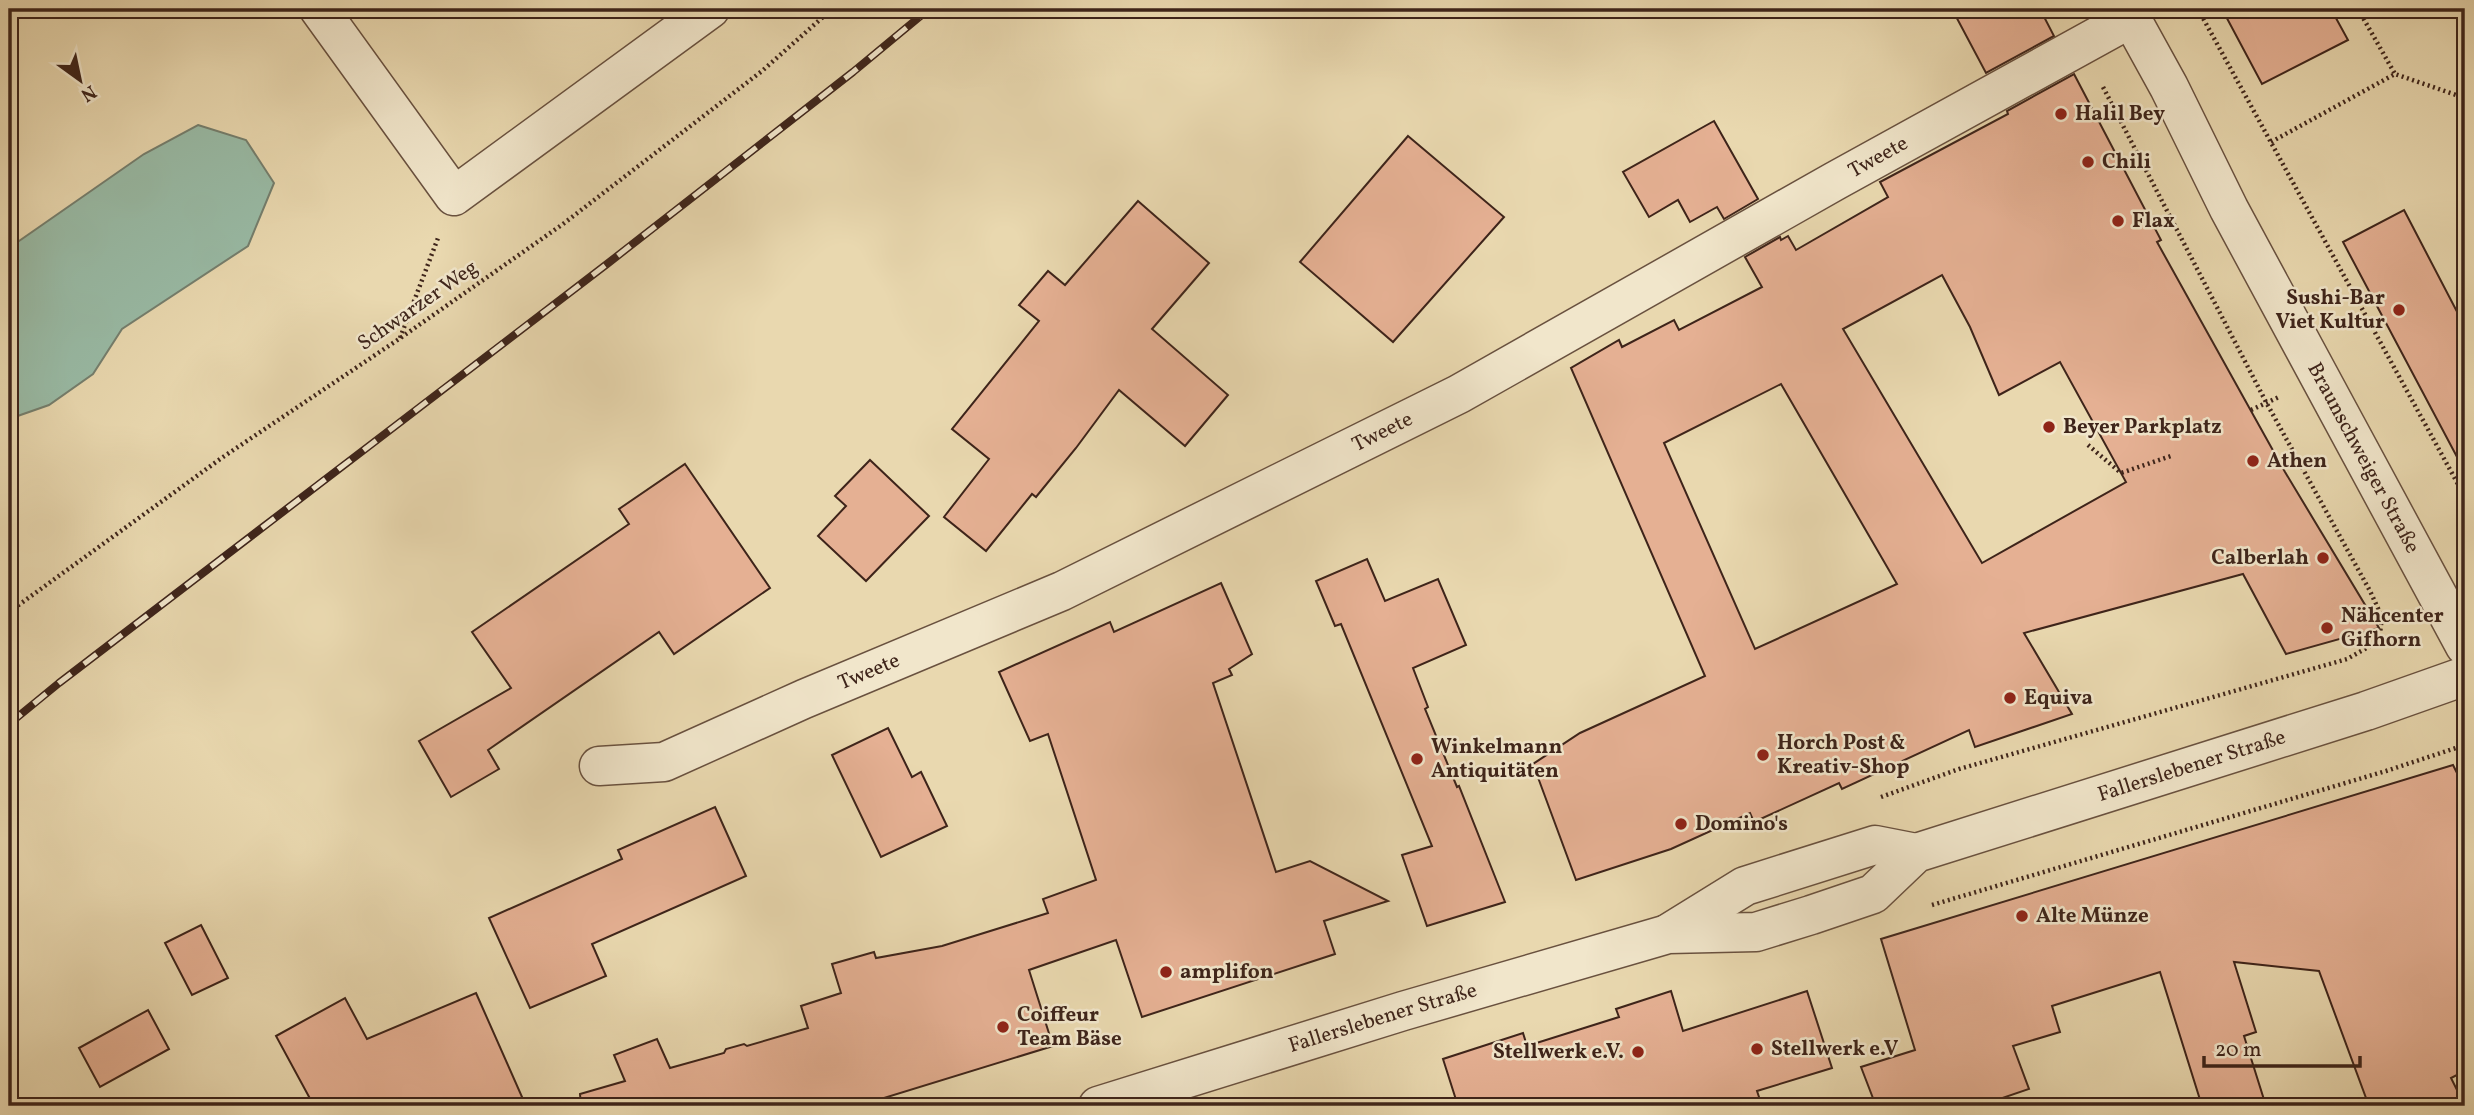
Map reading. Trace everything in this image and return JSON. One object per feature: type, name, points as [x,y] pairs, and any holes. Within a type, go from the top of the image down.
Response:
[{"type":"street","points":[[318,9],[454,196],[710,9]]},
{"type":"street","name":"Tweete","points":[[598,766],[664,762],[804,699],[1062,591],[1459,394],[2081,46],[2128,14]]},
{"type":"street","name":"Braunschweiger Straße","points":[[2128,14],[2169,87],[2228,209],[2465,646]]},
{"type":"street","name":"Fallerslebener Straße","points":[[1098,1106],[1402,1011],[1668,934],[1756,932],[1811,915],[1872,894],[1916,853],[2354,715],[2465,676]]},
{"type":"path","name":"Schwarzer Weg","points":[[9,612],[223,457],[399,339],[563,224],[762,71],[832,9]]},
{"type":"path","points":[[2198,9],[2465,497]]},
{"type":"path","points":[[2358,9],[2395,74],[2465,98]]},
{"type":"path","points":[[1870,801],[1959,769],[2347,659],[2379,641],[2382,617],[2370,590],[2266,402],[2081,46]]},
{"type":"path","points":[[2271,142],[2395,74]]},
{"type":"path","points":[[399,339],[454,196]]},
{"type":"path","points":[[2088,445],[2121,473],[2171,456]]},
{"type":"path","points":[[1925,906],[2386,771],[2465,745]]},
{"type":"shaded area","points":[[198,125],[246,140],[274,183],[248,246],[122,329],[93,374],[49,405],[9,419],[9,248],[144,154]]},
{"type":"building","points":[[1952,9],[2040,9],[2054,36],[1986,73]]},
{"type":"building","points":[[2222,9],[2331,9],[2348,40],[2262,84]]},
{"type":"building","points":[[2074,74],[2161,240],[2157,242],[2285,472],[2379,628],[2286,654],[2243,574],[2024,633],[2072,714],[1975,747],[1969,730],[1842,789],[1839,783],[1754,822],[1750,813],[1671,849],[1576,880],[1533,764],[1580,733],[1705,676],[1571,368],[1619,340],[1622,347],[1674,320],[1679,330],[1762,287],[1745,257],[1780,237],[1781,240],[1788,236],[1796,250],[1888,197],[1880,182],[2008,114],[2007,111]],"holes":[[[1942,275],[1970,327],[1999,395],[2060,362],[2126,482],[1982,563],[1843,329]],[[1781,384],[1897,584],[1755,649],[1664,443]]]},
{"type":"building","points":[[1714,121],[1758,199],[1724,219],[1717,207],[1690,222],[1678,200],[1649,217],[1623,172]]},
{"type":"building","points":[[1408,136],[1504,217],[1393,342],[1300,262]]},
{"type":"building","points":[[1138,201],[1209,263],[1152,329],[1228,395],[1185,446],[1119,390],[1036,497],[1032,494],[986,551],[944,517],[989,459],[952,429],[1039,321],[1019,305],[1048,271],[1065,285]]},
{"type":"building","points":[[2404,210],[2465,327],[2465,472],[2343,242]]},
{"type":"building","points":[[870,460],[929,516],[866,581],[818,536],[846,506],[835,496]]},
{"type":"building","points":[[685,464],[770,588],[674,654],[659,632],[488,750],[499,769],[451,797],[419,741],[511,688],[472,632],[629,524],[619,509]]},
{"type":"building","points":[[1367,559],[1385,601],[1438,579],[1466,645],[1413,668],[1428,707],[1425,709],[1505,902],[1427,926],[1402,855],[1432,846],[1341,624],[1335,626],[1316,581]]},
{"type":"building","points":[[1221,583],[1252,654],[1229,669],[1232,675],[1213,683],[1276,872],[1310,861],[1388,901],[1324,921],[1335,954],[1142,1017],[1116,940],[1029,970],[1053,1046],[858,1106],[581,1106],[580,1094],[625,1081],[614,1055],[657,1039],[670,1068],[724,1053],[726,1049],[744,1044],[747,1046],[808,1028],[801,1006],[841,993],[832,964],[874,952],[876,958],[942,946],[1048,913],[1043,899],[1096,880],[1048,734],[1030,741],[999,672],[1110,622],[1114,632]]},
{"type":"building","points":[[888,728],[912,777],[921,772],[947,826],[881,857],[832,755]]},
{"type":"building","points":[[2453,765],[2465,789],[2465,1071],[2451,1078],[2465,1106],[2369,1106],[2319,971],[2234,962],[2256,1032],[2244,1036],[2266,1106],[2202,1106],[2160,972],[2052,1006],[2060,1032],[2013,1046],[2029,1089],[1979,1106],[1876,1106],[1861,1067],[1915,1050],[1881,939]]},
{"type":"building","points":[[715,807],[746,876],[592,944],[606,976],[530,1008],[489,918],[622,859],[618,850]]},
{"type":"building","points":[[201,925],[228,978],[192,995],[165,943]]},
{"type":"building","points":[[1671,991],[1683,1031],[1807,991],[1832,1068],[1757,1091],[1762,1106],[1458,1106],[1443,1059],[1523,1033],[1527,1046],[1619,1017],[1616,1009]]},
{"type":"building","points":[[476,993],[526,1106],[314,1106],[276,1036],[345,998],[367,1039]]},
{"type":"building","points":[[148,1010],[169,1049],[100,1087],[79,1048]]},
{"type":"railway","points":[[9,724],[607,264],[853,72],[929,9]]},
{"type":"place","name":"Halil Bey","points":[[2061,114]]},
{"type":"place","name":"Chili","points":[[2088,162]]},
{"type":"place","name":"Flax","points":[[2118,221]]},
{"type":"place","name":"Sushi-Bar Viet Kultur","points":[[2399,310]]},
{"type":"place","name":"Beyer Parkplatz","points":[[2049,427]]},
{"type":"place","name":"Athen","points":[[2253,461]]},
{"type":"place","name":"Calberlah","points":[[2323,558]]},
{"type":"place","name":"Nähcenter Gifhorn","points":[[2327,628]]},
{"type":"place","name":"Equiva","points":[[2010,698]]},
{"type":"place","name":"Horch Post & Kreativ-Shop","points":[[1763,755]]},
{"type":"place","name":"Winkelmann Antiquitäten","points":[[1417,759]]},
{"type":"place","name":"Domino's","points":[[1681,824]]},
{"type":"place","name":"Alte Münze","points":[[2022,916]]},
{"type":"place","name":"amplifon","points":[[1166,972]]},
{"type":"place","name":"Coiffeur Team Bäse","points":[[1003,1027]]},
{"type":"place","name":"Stellwerk e.V","points":[[1757,1049]]},
{"type":"place","name":"Stellwerk e.V.","points":[[1638,1052]]}]
